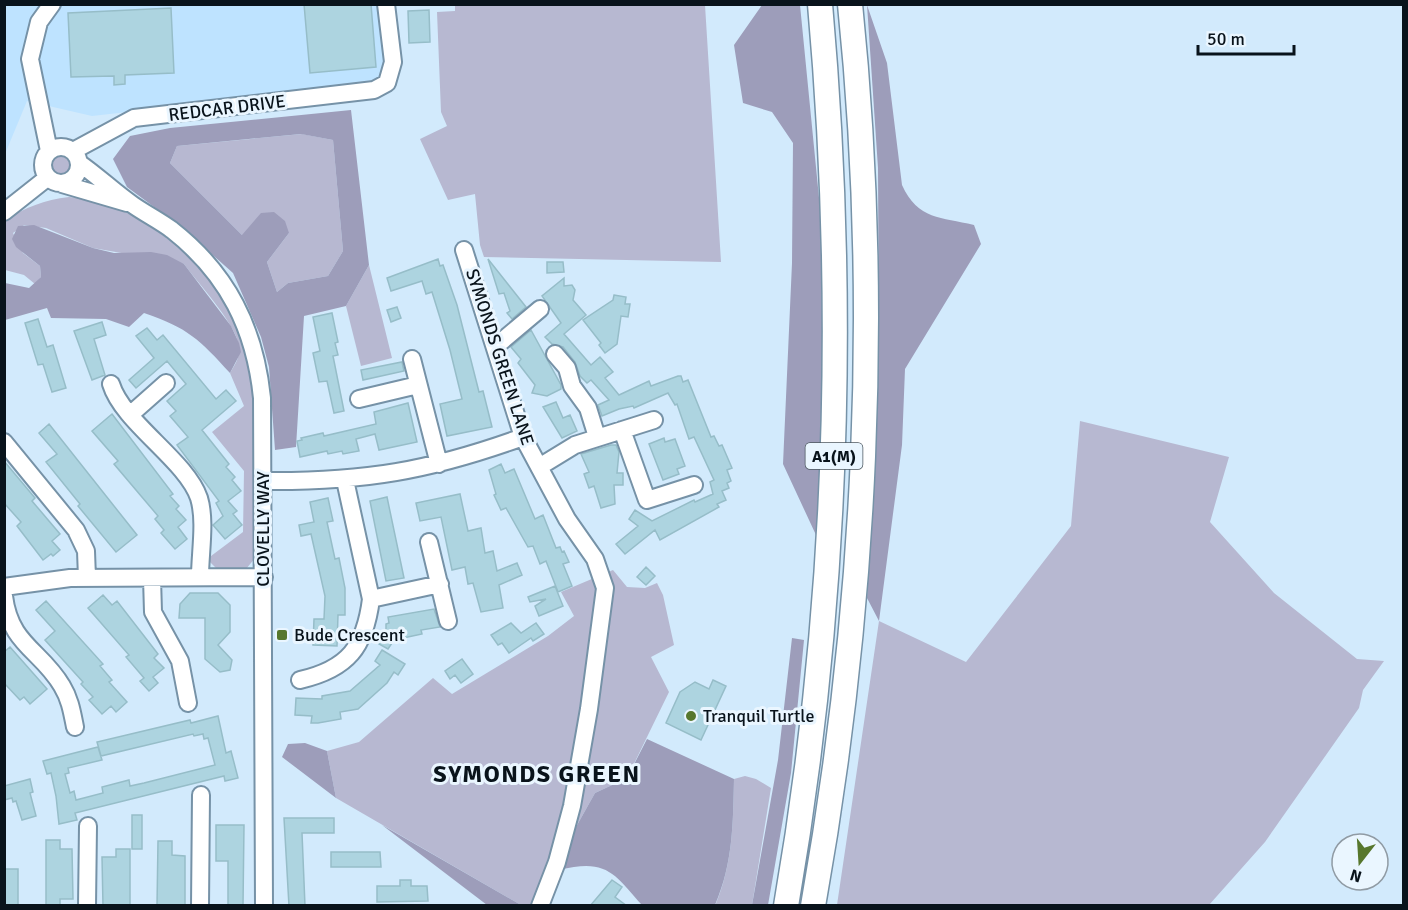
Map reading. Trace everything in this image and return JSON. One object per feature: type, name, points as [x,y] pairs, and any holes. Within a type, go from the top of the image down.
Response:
[{"type":"highway","name":"A1(M)","points":[[786,906],[820,670],[835,432],[836,313],[832,159],[820,4]]},
{"type":"highway","name":"A1(M)","points":[[813,906],[839,735],[849,646],[864,431],[864,230],[850,4]]},
{"type":"street","points":[[52,4],[39,22],[30,59],[49,151],[42,166],[55,181]]},
{"type":"street","name":"REDCAR DRIVE","points":[[76,157],[134,118],[374,90],[387,83],[393,62],[386,4]]},
{"type":"street","points":[[4,212],[55,181],[74,179],[76,157],[63,147],[49,151]]},
{"type":"street","name":"CLOVELLY WAY","points":[[76,157],[131,204],[171,229],[196,251],[236,305],[253,343],[259,370],[264,481],[264,906]]},
{"type":"street","name":"CLOVELLY WAY","points":[[55,181],[131,204]]},
{"type":"street","name":"SYMONDS GREEN LANE","points":[[464,250],[523,436],[567,519],[595,560],[605,588],[589,709],[572,806],[557,862],[540,906]]},
{"type":"street","points":[[496,346],[540,309]]},
{"type":"street","points":[[555,354],[567,368],[572,386],[588,408],[597,436]]},
{"type":"street","points":[[412,358],[440,464]]},
{"type":"street","points":[[131,414],[166,382]]},
{"type":"street","points":[[111,384],[120,403],[194,487],[199,498],[200,577]]},
{"type":"street","points":[[358,397],[418,385]]},
{"type":"street","points":[[539,467],[575,445],[597,436],[654,420]]},
{"type":"street","points":[[622,430],[648,500],[694,485]]},
{"type":"street","points":[[264,481],[345,480],[405,472],[440,464],[523,436]]},
{"type":"street","points":[[4,442],[76,530],[86,551],[87,578]]},
{"type":"street","points":[[300,680],[335,670],[346,660],[365,629],[371,599],[345,480]]},
{"type":"street","points":[[429,542],[448,621]]},
{"type":"street","points":[[4,587],[48,580],[87,578],[264,577]]},
{"type":"street","points":[[152,578],[153,612],[180,661],[188,703]]},
{"type":"street","points":[[371,599],[440,584]]},
{"type":"street","points":[[4,596],[10,625],[61,684],[70,702],[75,727]]},
{"type":"street","points":[[200,906],[201,795]]},
{"type":"street","points":[[87,906],[88,826]]},
{"type":"shaded area","points":[[5,5],[379,5],[387,65],[384,77],[374,84],[92,116],[27,101],[5,154]]},
{"type":"shaded area","points":[[455,5],[705,5],[721,262],[484,257],[480,245],[475,194],[448,200],[420,139],[447,126],[441,112],[437,12],[455,11]]},
{"type":"shaded area","points":[[762,5],[800,5],[821,218],[823,429],[816,535],[783,464],[792,263],[793,143],[772,112],[743,103],[734,45]]},
{"type":"shaded area","points":[[867,5],[887,63],[902,185],[915,205],[923,211],[941,218],[974,225],[981,244],[905,369],[902,445],[879,621],[867,598],[879,350],[878,168]]},
{"type":"shaded area","points":[[351,110],[369,265],[346,306],[304,316],[296,447],[275,450],[269,367],[261,337],[233,273],[180,226],[127,187],[113,159],[130,136],[170,128]],"holes":[[[301,134],[333,140],[343,251],[328,276],[288,283],[277,292],[267,262],[289,233],[285,221],[274,212],[261,213],[242,235],[170,163],[177,146]]]},
{"type":"shaded area","points":[[302,134],[333,140],[343,251],[328,276],[288,283],[277,292],[267,262],[289,233],[242,235],[170,163],[177,146]]},
{"type":"shaded area","points":[[60,156],[68,159],[71,167],[68,175],[60,178],[52,175],[49,167],[52,159]]},
{"type":"shaded area","points":[[69,197],[122,210],[168,239],[184,252],[213,283],[235,319],[250,358],[255,386],[256,557],[246,569],[217,569],[207,559],[243,532],[244,471],[212,432],[244,406],[230,373],[239,354],[235,333],[184,264],[93,248],[46,228],[24,225],[13,233],[23,253],[40,266],[41,277],[35,284],[24,275],[5,270],[4,221],[35,205]]},
{"type":"shaded area","points":[[34,225],[93,248],[114,253],[151,252],[167,255],[184,264],[231,326],[239,343],[241,352],[230,373],[210,351],[192,336],[172,324],[144,313],[129,327],[106,319],[51,318],[47,308],[5,320],[5,283],[29,288],[41,277],[40,266],[16,247],[12,239],[18,226]]},
{"type":"shaded area","points":[[369,265],[392,358],[361,366],[346,306]]},
{"type":"shaded area","points":[[1080,421],[1229,457],[1210,522],[1274,593],[1357,659],[1384,661],[1363,690],[1359,708],[1265,842],[1209,905],[837,905],[879,621],[966,662],[1071,526]]},
{"type":"shaded area","name":"SYMONDS GREEN","points":[[613,570],[627,587],[645,588],[657,583],[663,595],[674,645],[651,657],[669,692],[627,778],[595,793],[567,843],[549,905],[521,905],[336,798],[327,751],[359,742],[433,678],[452,694],[548,636],[574,616],[561,592]]},
{"type":"shaded area","points":[[792,638],[804,640],[791,773],[768,905],[752,905],[778,760]]},
{"type":"shaded area","points":[[647,739],[734,779],[729,859],[715,905],[642,905],[624,884],[599,867],[588,866],[559,870],[567,843],[595,793],[627,778]]},
{"type":"shaded area","points":[[305,743],[327,751],[336,798],[282,757],[288,744]]},
{"type":"shaded area","points":[[745,776],[756,779],[771,788],[752,905],[715,906],[729,859],[734,779]]},
{"type":"shaded area","points":[[382,825],[521,905],[487,905]]},
{"type":"building","points":[[304,4],[371,4],[376,67],[310,73]]},
{"type":"building","points":[[171,8],[174,73],[125,75],[125,84],[114,85],[114,76],[71,77],[68,13]]},
{"type":"building","points":[[429,10],[430,42],[409,43],[408,11]]},
{"type":"building","points":[[438,259],[440,266],[443,265],[457,305],[479,392],[483,391],[492,427],[447,436],[440,404],[462,399],[432,292],[426,294],[422,281],[391,291],[387,278]]},
{"type":"building","points":[[488,259],[526,307],[512,319],[507,313],[510,311],[504,293],[499,294]]},
{"type":"building","points":[[547,262],[563,262],[564,272],[547,273]]},
{"type":"building","points":[[564,278],[564,286],[572,285],[575,290],[573,300],[586,315],[564,334],[591,365],[600,357],[613,372],[605,378],[619,395],[649,381],[651,386],[678,376],[681,376],[683,382],[688,380],[711,437],[714,436],[719,446],[722,445],[732,468],[727,470],[731,481],[727,483],[729,488],[722,491],[726,500],[717,504],[719,507],[660,540],[655,530],[625,554],[616,544],[638,526],[629,519],[635,510],[652,521],[694,500],[695,502],[713,494],[710,482],[714,480],[694,437],[689,439],[677,404],[675,405],[668,393],[634,408],[633,406],[619,409],[602,416],[598,405],[609,400],[591,380],[587,383],[580,376],[575,362],[563,347],[552,344],[545,337],[561,323],[542,296]]},
{"type":"building","points":[[614,295],[626,297],[625,304],[630,304],[628,317],[621,316],[617,344],[605,353],[599,345],[601,343],[583,320],[613,300]]},
{"type":"building","points":[[397,307],[401,318],[391,322],[387,310]]},
{"type":"building","points":[[332,313],[338,342],[335,343],[338,355],[333,356],[344,411],[334,413],[327,381],[319,382],[313,353],[320,351],[313,317]]},
{"type":"building","points":[[38,319],[47,347],[53,345],[66,388],[52,392],[43,364],[38,365],[25,323]]},
{"type":"building","points":[[102,322],[106,335],[94,339],[105,375],[92,380],[74,331]]},
{"type":"building","points":[[147,328],[157,340],[163,335],[216,399],[226,390],[236,401],[202,430],[229,464],[226,467],[235,477],[232,480],[241,491],[228,501],[237,511],[233,514],[242,525],[225,539],[213,525],[223,516],[216,503],[219,501],[177,445],[188,437],[170,416],[176,411],[167,401],[186,384],[167,361],[136,388],[129,380],[154,358],[136,336]]},
{"type":"building","points":[[531,330],[561,385],[561,389],[547,396],[532,393],[535,385],[518,363],[521,359],[511,347]]},
{"type":"building","points":[[402,362],[404,371],[363,380],[361,370]]},
{"type":"building","points":[[556,402],[563,418],[570,415],[577,431],[562,438],[543,407]]},
{"type":"building","points":[[408,403],[417,442],[379,450],[375,434],[356,439],[359,451],[328,454],[327,451],[300,457],[297,441],[302,440],[301,438],[323,433],[324,436],[376,424],[374,412]]},
{"type":"building","points":[[112,414],[173,494],[170,496],[179,506],[176,509],[186,520],[178,527],[187,539],[175,549],[161,533],[164,530],[155,519],[158,516],[114,464],[118,461],[92,431]]},
{"type":"building","points":[[49,424],[137,535],[116,552],[46,462],[57,454],[39,433]]},
{"type":"building","points":[[664,438],[665,442],[675,439],[685,466],[677,469],[679,474],[663,480],[649,444]]},
{"type":"building","points":[[616,445],[619,452],[617,473],[623,473],[623,485],[614,485],[615,504],[601,508],[594,486],[589,488],[584,474],[589,472],[581,454]]},
{"type":"building","points":[[4,461],[35,498],[32,501],[60,534],[52,541],[60,550],[53,556],[51,554],[43,560],[17,526],[21,522],[4,503]]},
{"type":"building","points":[[501,464],[505,473],[514,469],[535,519],[543,515],[556,548],[560,547],[562,552],[564,551],[569,562],[563,564],[572,586],[558,592],[546,561],[540,564],[533,546],[528,547],[506,508],[501,510],[494,495],[496,494],[489,470]]},
{"type":"building","points":[[460,494],[468,531],[481,528],[485,553],[493,551],[497,571],[517,563],[522,575],[499,585],[503,608],[481,612],[473,583],[468,584],[465,567],[452,570],[441,517],[420,521],[416,503]]},
{"type":"building","points":[[387,497],[404,578],[386,581],[370,501]]},
{"type":"building","points":[[328,498],[333,521],[327,522],[335,559],[339,558],[345,588],[345,615],[338,615],[337,646],[313,645],[314,619],[324,619],[325,596],[311,534],[301,536],[299,525],[314,522],[310,502]]},
{"type":"building","points":[[646,567],[655,576],[646,585],[637,577]]},
{"type":"building","points":[[555,586],[563,606],[539,616],[535,606],[546,599],[530,602],[528,597]]},
{"type":"building","points":[[190,593],[218,593],[230,605],[230,632],[218,645],[232,660],[230,670],[220,672],[205,659],[205,618],[179,618],[180,604]]},
{"type":"building","points":[[103,595],[112,605],[117,601],[158,654],[154,658],[164,668],[153,677],[158,683],[149,691],[140,681],[144,678],[126,657],[129,655],[88,608]]},
{"type":"building","points":[[46,601],[103,664],[100,666],[112,680],[109,682],[127,702],[116,712],[111,706],[102,714],[89,700],[93,697],[81,684],[83,682],[45,640],[55,631],[36,610]]},
{"type":"building","points":[[434,609],[440,627],[421,630],[422,634],[394,640],[388,649],[379,644],[386,632],[386,624],[389,623],[388,617]]},
{"type":"building","points":[[511,623],[521,633],[536,623],[544,634],[533,641],[531,638],[509,653],[502,643],[498,645],[491,635]]},
{"type":"building","points":[[10,647],[47,689],[30,704],[24,697],[20,700],[4,683],[4,652]]},
{"type":"building","points":[[382,650],[405,664],[398,675],[394,672],[387,683],[358,709],[340,712],[341,719],[318,723],[311,723],[312,716],[295,715],[296,698],[322,699],[322,696],[350,691],[380,665],[375,661]]},
{"type":"building","points":[[462,659],[473,674],[461,683],[455,675],[450,679],[445,671]]},
{"type":"building","name":"Tranquil Turtle","points":[[713,680],[726,686],[701,740],[666,723],[680,692],[695,682],[709,689]]},
{"type":"building","points":[[218,716],[226,753],[231,751],[238,778],[225,781],[224,776],[75,813],[77,820],[59,824],[51,773],[47,774],[43,761],[98,747],[102,760],[68,768],[69,773],[65,774],[70,793],[74,791],[76,800],[103,793],[102,787],[129,780],[130,786],[215,765],[208,738],[204,739],[203,734],[194,736],[193,734],[101,756],[97,742],[190,720],[191,723]]},
{"type":"building","points":[[30,779],[33,792],[30,793],[36,816],[22,820],[16,801],[13,802],[12,798],[4,800],[4,786]]},
{"type":"building","points":[[132,815],[142,815],[142,849],[132,849]]},
{"type":"building","points":[[284,818],[334,818],[334,833],[302,833],[305,906],[289,906]]},
{"type":"building","points":[[216,825],[244,825],[243,906],[228,906],[228,861],[216,861]]},
{"type":"building","points":[[46,840],[60,840],[60,849],[72,849],[73,899],[60,899],[60,906],[46,906]]},
{"type":"building","points":[[158,841],[172,841],[172,855],[185,856],[185,905],[157,906]]},
{"type":"building","points":[[116,849],[130,849],[130,906],[103,906],[102,857],[116,857]]},
{"type":"building","points":[[331,852],[380,852],[381,867],[331,867]]},
{"type":"building","points":[[4,869],[18,869],[18,906],[4,906]]},
{"type":"building","points":[[400,880],[411,880],[411,886],[427,886],[428,901],[377,902],[377,886],[400,886]]},
{"type":"building","points":[[612,880],[622,887],[615,897],[627,906],[590,906]]},
{"type":"place","name":"Bude Crescent","points":[[282,635]]},
{"type":"place","name":"Tranquil Turtle","points":[[691,716]]},
{"type":"district","name":"SYMONDS GREEN","points":[[537,774]]}]
